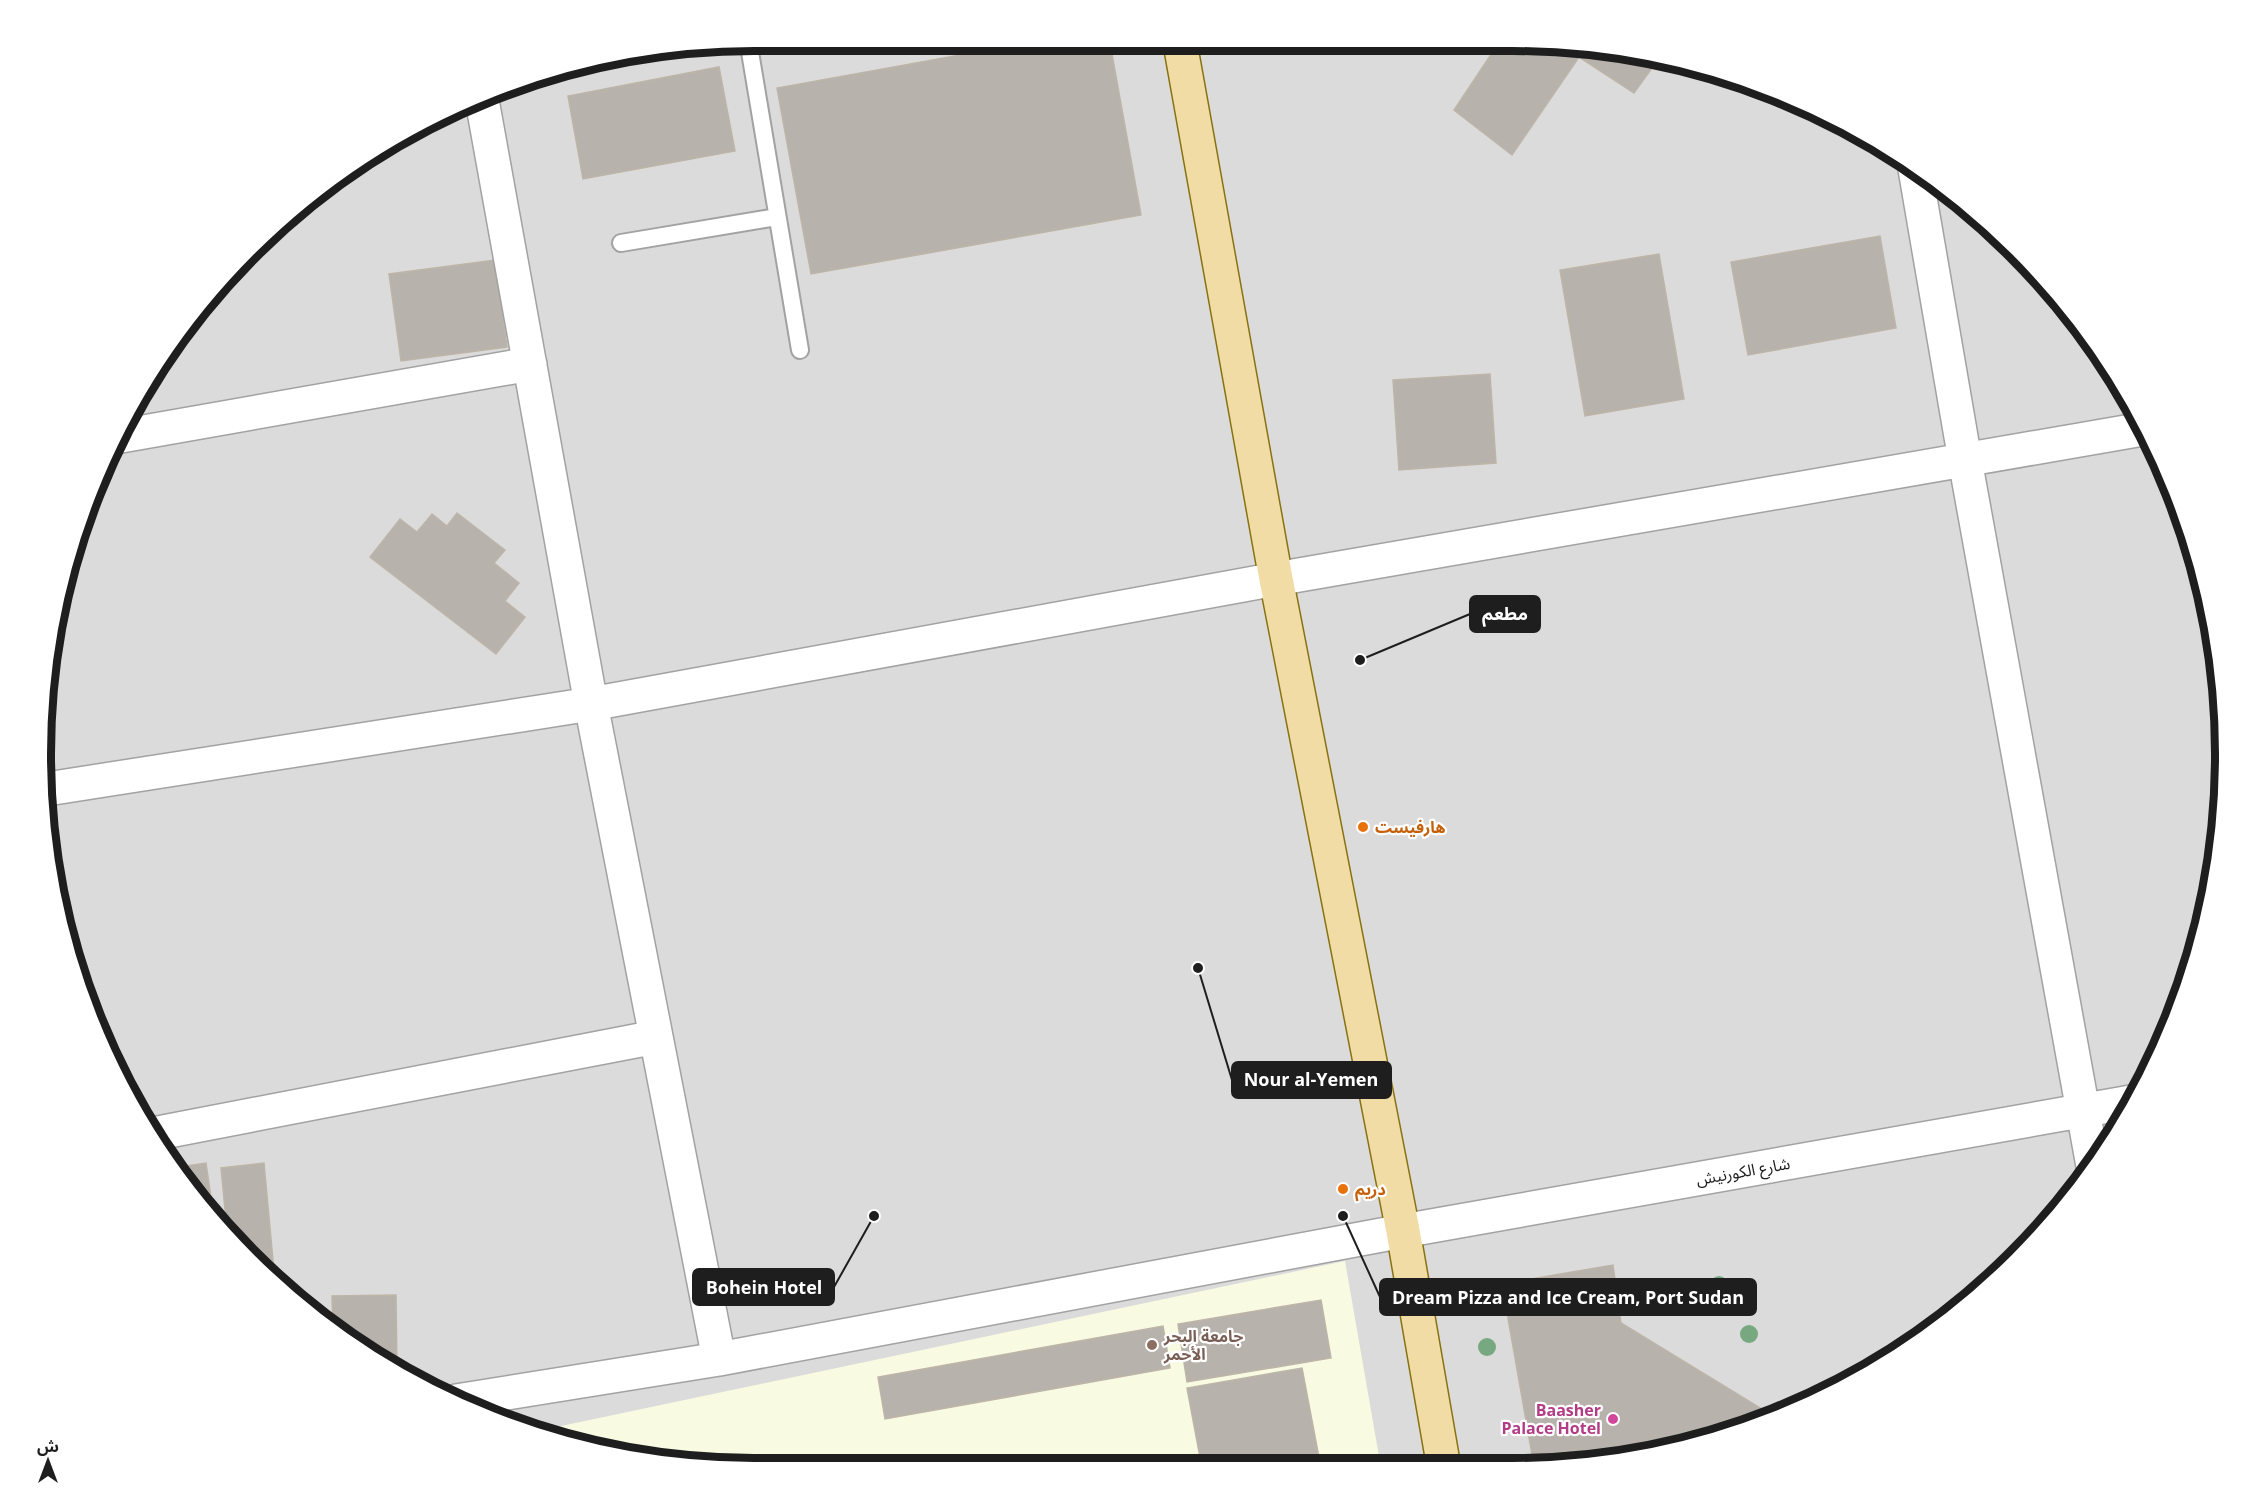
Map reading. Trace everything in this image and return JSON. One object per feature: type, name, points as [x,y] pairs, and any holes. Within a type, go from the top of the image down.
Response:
[{"type":"main road","points":[[1181,51],[1276,579],[1403,1231],[1441,1458]]},
{"type":"street","points":[[483,106],[591,704],[718,1359]]},
{"type":"street","points":[[1917,180],[1965,460],[2091,1153]]},
{"type":"street","points":[[128,435],[530,364]]},
{"type":"street","points":[[52,788],[591,704],[1276,579],[2135,430]]},
{"type":"street","points":[[162,1132],[656,1037]]},
{"type":"street","name":"شارع الكورنيش","points":[[473,1398],[718,1359],[1403,1231],[2122,1103]]},
{"type":"lane","points":[[750,51],[800,350]]},
{"type":"lane","points":[[621,243],[777,217]]},
{"type":"shaded area","points":[[754,51],[1512,51],[1603,57],[1694,75],[1738,88],[1781,105],[1863,145],[1940,196],[2009,257],[2040,291],[2070,326],[2121,403],[2142,443],[2178,528],[2191,572],[2209,663],[2215,754],[2213,801],[2209,846],[2191,937],[2178,981],[2142,1066],[2121,1106],[2070,1183],[2009,1252],[1975,1283],[1940,1313],[1863,1364],[1823,1385],[1738,1421],[1649,1444],[1603,1452],[1558,1456],[1512,1458],[754,1458],[663,1452],[572,1434],[528,1421],[485,1404],[403,1364],[326,1313],[257,1252],[196,1183],[145,1106],[124,1066],[88,981],[75,937],[57,846],[51,754],[57,663],[75,572],[88,528],[124,443],[145,403],[196,326],[257,257],[326,196],[403,145],[443,124],[528,88],[617,65],[663,57]]},
{"type":"shaded area","name":"جامعة البحر الأحمر","points":[[1345,1261],[1379,1458],[754,1458],[663,1452],[617,1444],[552,1428]]},
{"type":"building","points":[[982,51],[1111,51],[1141,215],[811,274],[777,88]]},
{"type":"building","points":[[1493,51],[1603,57],[1654,66],[1634,93],[1579,57],[1512,155],[1454,110]]},
{"type":"building","points":[[719,67],[735,151],[583,179],[568,96]]},
{"type":"building","points":[[1880,236],[1896,328],[1748,355],[1731,262]]},
{"type":"building","points":[[1659,254],[1684,399],[1585,416],[1560,270]]},
{"type":"building","points":[[495,260],[507,347],[401,361],[389,274]]},
{"type":"building","points":[[1490,374],[1496,463],[1399,470],[1393,380]]},
{"type":"building","points":[[457,513],[505,550],[494,563],[519,583],[505,601],[525,617],[496,654],[370,557],[400,519],[417,532],[432,514],[447,526]]},
{"type":"building","points":[[206,1163],[211,1201],[196,1183],[184,1166]]},
{"type":"building","points":[[264,1163],[274,1267],[226,1218],[221,1168]]},
{"type":"building","points":[[1613,1265],[1621,1323],[1764,1411],[1694,1434],[1649,1444],[1603,1452],[1532,1457],[1502,1284]]},
{"type":"building","points":[[396,1295],[397,1360],[333,1318],[332,1296]]},
{"type":"building","points":[[1321,1300],[1331,1358],[1187,1382],[1178,1324]]},
{"type":"building","points":[[1163,1326],[1170,1368],[885,1419],[878,1377]]},
{"type":"building","points":[[1302,1368],[1319,1458],[1200,1458],[1187,1388]]},
{"type":"place","name":"مطعم","points":[[1360,660]]},
{"type":"place","name":"هارفيست","points":[[1363,827]]},
{"type":"place","name":"Nour al-Yemen","points":[[1198,968]]},
{"type":"place","name":"دريم","points":[[1343,1189]]},
{"type":"place","name":"Bohein Hotel","points":[[874,1216]]},
{"type":"place","name":"Dream Pizza and Ice Cream, Port Sudan","points":[[1343,1216]]},
{"type":"place","name":"جامعة البحر الأحمر","points":[[1152,1345]]},
{"type":"place","name":"Baasher Palace Hotel","points":[[1613,1419]]}]
